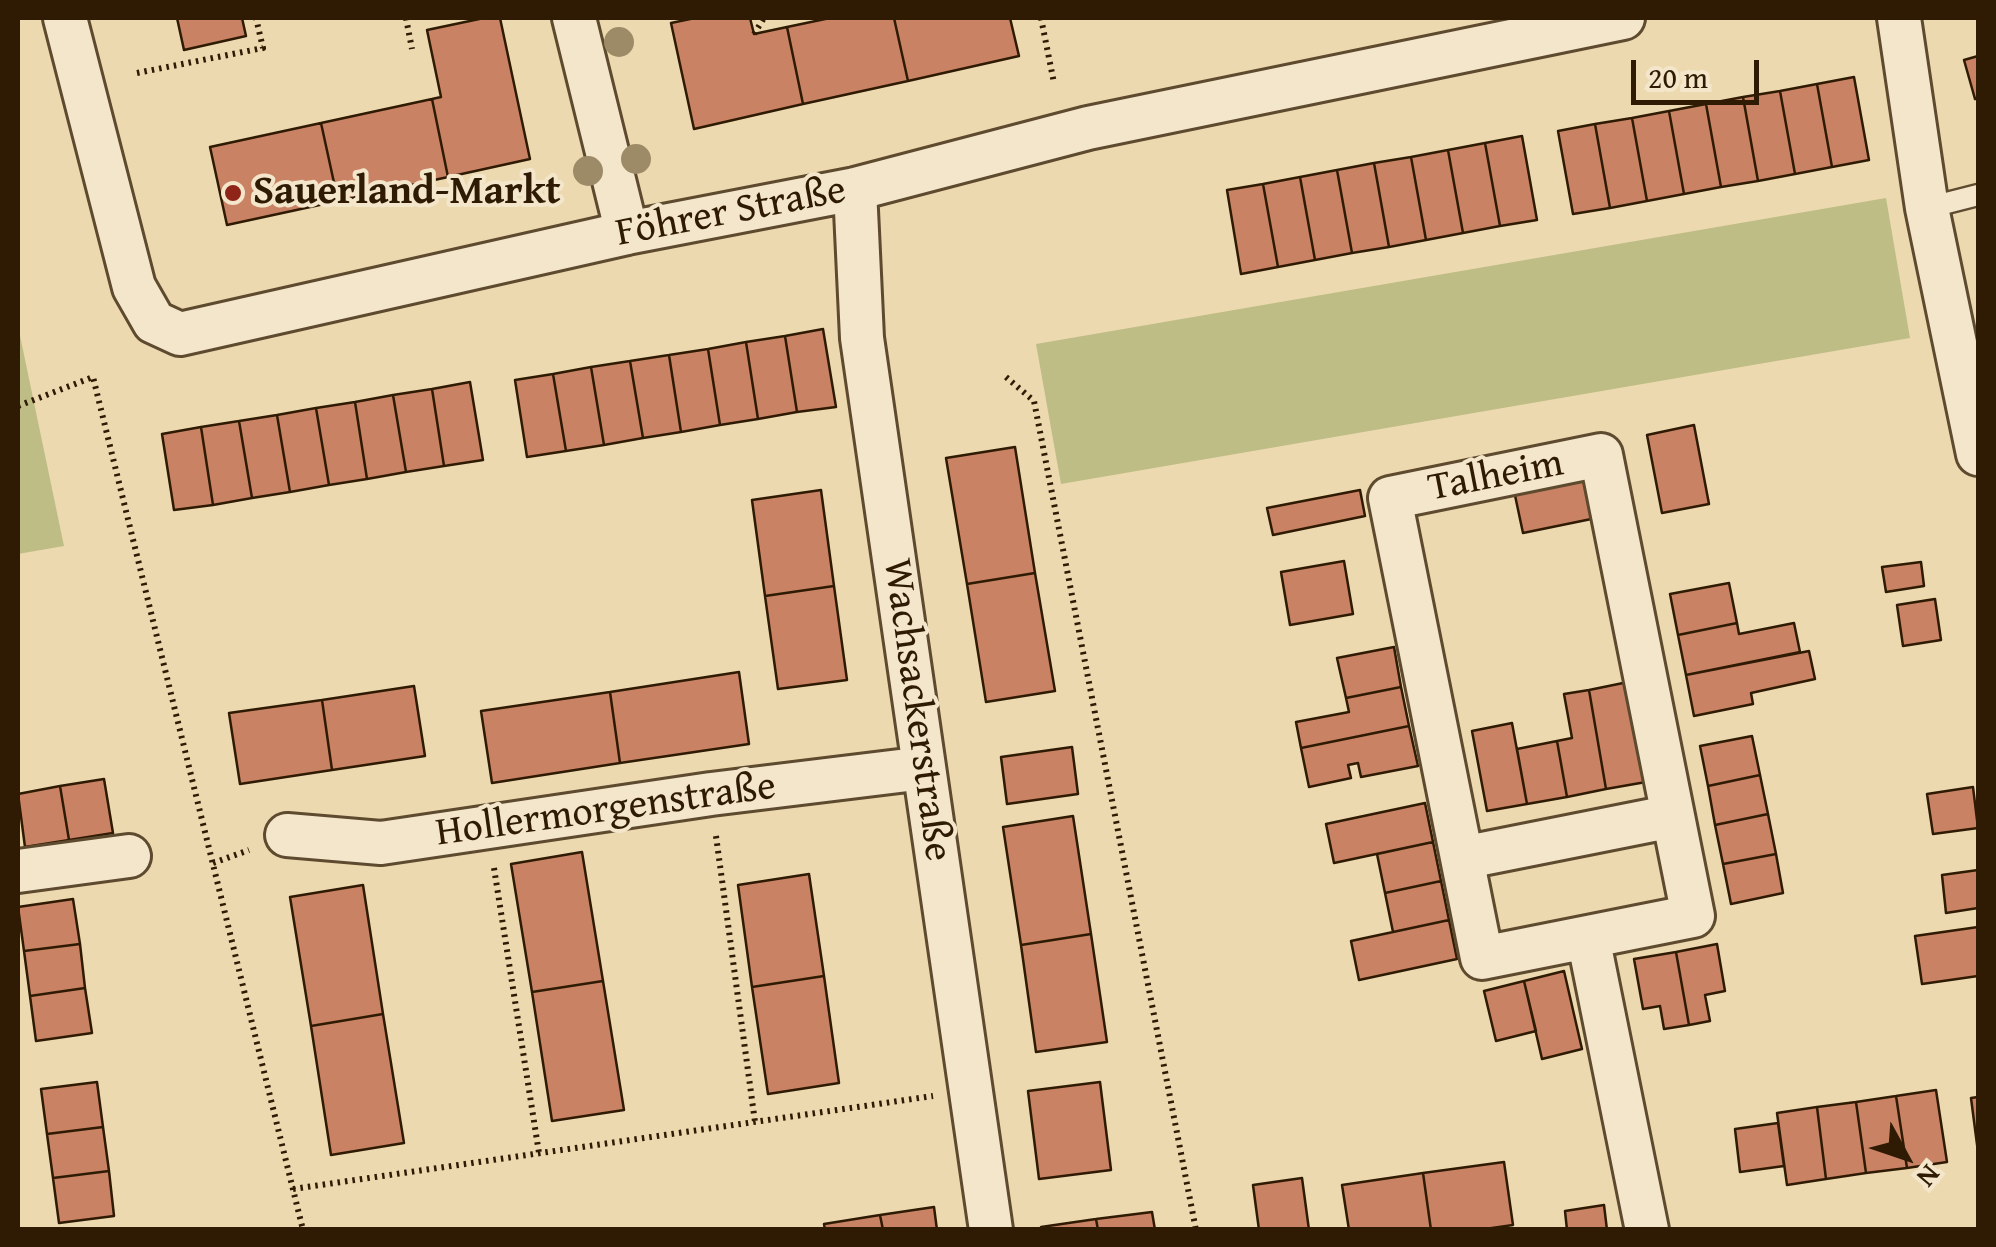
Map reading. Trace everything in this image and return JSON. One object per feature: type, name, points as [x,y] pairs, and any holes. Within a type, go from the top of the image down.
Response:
[{"type":"street","name":"Föhrer Straße","points":[[65,18],[134,288],[154,322],[180,334],[627,233],[855,189],[1088,128],[1622,18]]},
{"type":"street","points":[[574,18],[627,233]]},
{"type":"street","points":[[1895,25],[1926,208],[1978,454]]},
{"type":"street","name":"Wachsackerstraße","points":[[855,189],[862,338],[991,1230]]},
{"type":"street","name":"Talheim","points":[[1601,456],[1693,916],[1482,958],[1462,858],[1390,498],[1601,456]]},
{"type":"street","name":"Hollermorgenstraße","points":[[287,835],[380,843],[710,794],[924,768]]},
{"type":"street","points":[[1462,858],[1672,816]]},
{"type":"street","points":[[18,871],[129,856]]},
{"type":"street","points":[[1588,937],[1647,1230]]},
{"type":"lane","points":[[1926,208],[1978,196]]},
{"type":"path","points":[[137,74],[263,48],[256,18]]},
{"type":"path","points":[[406,18],[412,49]]},
{"type":"path","points":[[754,34],[764,18]]},
{"type":"path","points":[[1040,18],[1054,83]]},
{"type":"path","points":[[1006,376],[1034,401],[1196,1230]]},
{"type":"path","points":[[18,406],[92,377],[303,1230]]},
{"type":"path","points":[[710,794],[756,1122]]},
{"type":"path","points":[[488,828],[539,1153]]},
{"type":"path","points":[[293,1189],[944,1094]]},
{"type":"shaded area","points":[[1886,198],[1910,338],[1061,484],[1036,344]]},
{"type":"shaded area","points":[[18,326],[64,546],[18,554]]},
{"type":"building","points":[[177,18],[242,18],[246,36],[184,50]]},
{"type":"building","points":[[500,18],[530,159],[448,177],[432,99],[441,97],[427,30]]},
{"type":"building","points":[[695,18],[750,18],[754,34],[787,27],[803,104],[694,129],[671,23]]},
{"type":"building","points":[[830,18],[894,18],[908,81],[803,104],[787,27]]},
{"type":"building","points":[[894,18],[1010,18],[1019,56],[908,81]]},
{"type":"building","points":[[1978,56],[1978,98],[1975,99],[1964,60]]},
{"type":"building","points":[[1854,77],[1869,160],[1832,167],[1817,84]]},
{"type":"building","points":[[1817,84],[1832,167],[1795,174],[1780,91]]},
{"type":"building","points":[[1780,91],[1795,174],[1758,181],[1743,97]]},
{"type":"building","points":[[1743,97],[1758,181],[1721,187],[1706,104]]},
{"type":"building","points":[[432,99],[448,177],[338,201],[321,123]]},
{"type":"building","points":[[1706,104],[1721,187],[1684,194],[1669,111]]},
{"type":"building","points":[[1669,111],[1684,194],[1647,201],[1632,118]]},
{"type":"building","points":[[1632,118],[1647,201],[1610,208],[1595,124]]},
{"type":"building","points":[[321,123],[338,201],[227,225],[210,147]]},
{"type":"building","points":[[1595,124],[1610,208],[1573,214],[1558,131]]},
{"type":"building","points":[[1522,136],[1537,220],[1500,226],[1485,143]]},
{"type":"building","points":[[1485,143],[1500,226],[1463,233],[1448,150]]},
{"type":"building","points":[[1448,150],[1463,233],[1426,240],[1411,157]]},
{"type":"building","points":[[1411,157],[1426,240],[1389,247],[1374,163]]},
{"type":"building","points":[[1374,163],[1389,247],[1352,253],[1337,170]]},
{"type":"building","points":[[1337,170],[1352,253],[1315,260],[1300,177]]},
{"type":"building","points":[[1300,177],[1315,260],[1278,267],[1263,184]]},
{"type":"building","points":[[1263,184],[1278,267],[1241,274],[1227,190]]},
{"type":"building","points":[[823,329],[836,407],[797,412],[785,336]]},
{"type":"building","points":[[785,336],[797,412],[758,419],[746,342]]},
{"type":"building","points":[[746,342],[758,419],[720,425],[708,349]]},
{"type":"building","points":[[708,349],[720,425],[681,432],[669,355]]},
{"type":"building","points":[[669,355],[681,432],[643,438],[630,361]]},
{"type":"building","points":[[630,361],[643,438],[604,445],[591,367]]},
{"type":"building","points":[[591,367],[604,445],[566,451],[553,374]]},
{"type":"building","points":[[553,374],[566,451],[527,457],[515,380]]},
{"type":"building","points":[[470,382],[483,460],[444,466],[432,389]]},
{"type":"building","points":[[432,389],[444,466],[406,472],[393,395]]},
{"type":"building","points":[[393,395],[406,472],[367,479],[355,402]]},
{"type":"building","points":[[355,402],[367,479],[329,485],[316,408]]},
{"type":"building","points":[[316,408],[329,485],[290,492],[277,415]]},
{"type":"building","points":[[277,415],[290,492],[252,498],[239,421]]},
{"type":"building","points":[[239,421],[252,498],[213,505],[201,427]]},
{"type":"building","points":[[1694,425],[1709,504],[1662,513],[1647,435]]},
{"type":"building","points":[[201,427],[213,505],[174,510],[162,434]]},
{"type":"building","points":[[1015,447],[1035,573],[967,584],[946,458]]},
{"type":"building","points":[[1597,469],[1606,516],[1523,533],[1513,486]]},
{"type":"building","points":[[821,490],[834,586],[765,596],[752,500]]},
{"type":"building","points":[[1360,490],[1365,516],[1273,535],[1267,508]]},
{"type":"building","points":[[1344,561],[1353,614],[1290,625],[1281,572]]},
{"type":"building","points":[[1921,562],[1924,586],[1886,592],[1882,567]]},
{"type":"building","points":[[1035,573],[1055,691],[986,702],[967,584]]},
{"type":"building","points":[[1729,583],[1737,623],[1678,635],[1670,594]]},
{"type":"building","points":[[834,586],[847,680],[778,689],[765,596]]},
{"type":"building","points":[[1935,599],[1941,640],[1903,646],[1897,605]]},
{"type":"building","points":[[1737,623],[1739,634],[1794,623],[1800,652],[1686,675],[1678,635]]},
{"type":"building","points":[[1394,647],[1401,687],[1346,698],[1337,658]]},
{"type":"building","points":[[1809,651],[1815,679],[1751,693],[1753,704],[1694,716],[1686,675]]},
{"type":"building","points":[[739,672],[749,744],[620,763],[610,692]]},
{"type":"building","points":[[1628,682],[1646,782],[1606,789],[1589,690]]},
{"type":"building","points":[[414,686],[425,756],[332,770],[322,700]]},
{"type":"building","points":[[1401,687],[1409,726],[1301,748],[1296,722],[1349,712],[1346,698]]},
{"type":"building","points":[[1589,690],[1606,789],[1567,797],[1557,741],[1572,738],[1564,694]]},
{"type":"building","points":[[610,692],[620,763],[492,783],[481,711]]},
{"type":"building","points":[[322,700],[332,770],[240,784],[229,713]]},
{"type":"building","points":[[1512,723],[1527,804],[1487,811],[1472,731]]},
{"type":"building","points":[[1409,726],[1418,766],[1361,777],[1358,763],[1348,765],[1351,778],[1309,787],[1301,748]]},
{"type":"building","points":[[1752,736],[1760,775],[1708,786],[1700,746]]},
{"type":"building","points":[[1557,741],[1567,797],[1527,804],[1517,749]]},
{"type":"building","points":[[1072,747],[1078,794],[1007,804],[1001,757]]},
{"type":"building","points":[[1760,775],[1768,814],[1715,825],[1708,786]]},
{"type":"building","points":[[104,779],[113,833],[69,840],[60,786]]},
{"type":"building","points":[[60,786],[69,840],[25,847],[18,794]]},
{"type":"building","points":[[1973,787],[1978,828],[1933,834],[1927,794]]},
{"type":"building","points":[[1425,803],[1433,842],[1334,863],[1326,824]]},
{"type":"building","points":[[1768,814],[1776,854],[1723,864],[1715,825]]},
{"type":"building","points":[[1073,816],[1091,934],[1021,945],[1003,827]]},
{"type":"building","points":[[1433,842],[1441,881],[1385,893],[1377,854]]},
{"type":"building","points":[[582,852],[603,981],[532,992],[511,864]]},
{"type":"building","points":[[1776,854],[1783,893],[1731,904],[1723,864]]},
{"type":"building","points":[[1978,870],[1978,908],[1946,913],[1942,875]]},
{"type":"building","points":[[809,874],[824,976],[752,987],[738,885]]},
{"type":"building","points":[[1441,881],[1449,920],[1393,932],[1385,893]]},
{"type":"building","points":[[363,885],[383,1014],[311,1026],[290,897]]},
{"type":"building","points":[[73,899],[80,944],[24,951],[18,907]]},
{"type":"building","points":[[1449,920],[1457,959],[1359,980],[1351,941]]},
{"type":"building","points":[[1978,927],[1978,976],[1922,984],[1915,936]]},
{"type":"building","points":[[1091,934],[1107,1042],[1036,1052],[1021,945]]},
{"type":"building","points":[[80,944],[85,988],[30,996],[24,951]]},
{"type":"building","points":[[1717,944],[1725,991],[1705,995],[1710,1021],[1689,1025],[1676,952]]},
{"type":"building","points":[[1676,952],[1689,1025],[1664,1029],[1660,1006],[1643,1009],[1634,959]]},
{"type":"building","points":[[1564,971],[1582,1049],[1542,1059],[1524,981]]},
{"type":"building","points":[[824,976],[839,1083],[768,1094],[752,987]]},
{"type":"building","points":[[603,981],[624,1110],[552,1121],[532,992]]},
{"type":"building","points":[[1524,981],[1536,1031],[1496,1041],[1484,991]]},
{"type":"building","points":[[85,988],[92,1033],[36,1041],[30,996]]},
{"type":"building","points":[[383,1014],[404,1143],[331,1155],[311,1026]]},
{"type":"building","points":[[97,1082],[103,1127],[47,1134],[41,1089]]},
{"type":"building","points":[[1100,1082],[1111,1170],[1039,1179],[1028,1091]]},
{"type":"building","points":[[1936,1090],[1947,1162],[1907,1168],[1896,1096]]},
{"type":"building","points":[[1896,1096],[1907,1168],[1866,1173],[1856,1102]]},
{"type":"building","points":[[1978,1097],[1978,1152],[1971,1098]]},
{"type":"building","points":[[1856,1102],[1866,1173],[1826,1179],[1817,1107]]},
{"type":"building","points":[[1817,1107],[1826,1179],[1787,1185],[1777,1113]]},
{"type":"building","points":[[1778,1123],[1784,1166],[1740,1172],[1735,1129]]},
{"type":"building","points":[[103,1127],[109,1171],[53,1178],[47,1134]]},
{"type":"building","points":[[1504,1162],[1513,1225],[1431,1230],[1423,1173]]},
{"type":"building","points":[[109,1171],[114,1216],[59,1223],[53,1178]]},
{"type":"building","points":[[1423,1173],[1431,1230],[1349,1230],[1342,1185]]},
{"type":"building","points":[[1302,1178],[1309,1230],[1259,1230],[1253,1185]]},
{"type":"building","points":[[1604,1205],[1607,1230],[1567,1230],[1565,1211]]},
{"type":"building","points":[[934,1207],[937,1230],[883,1230],[880,1215]]},
{"type":"building","points":[[1152,1212],[1155,1230],[1098,1230],[1096,1219]]},
{"type":"building","points":[[880,1215],[883,1230],[825,1230],[824,1224]]},
{"type":"building","points":[[1096,1219],[1098,1230],[1041,1230],[1041,1227]]},
{"type":"place","name":"Sauerland-Markt","points":[[233,193]]}]
